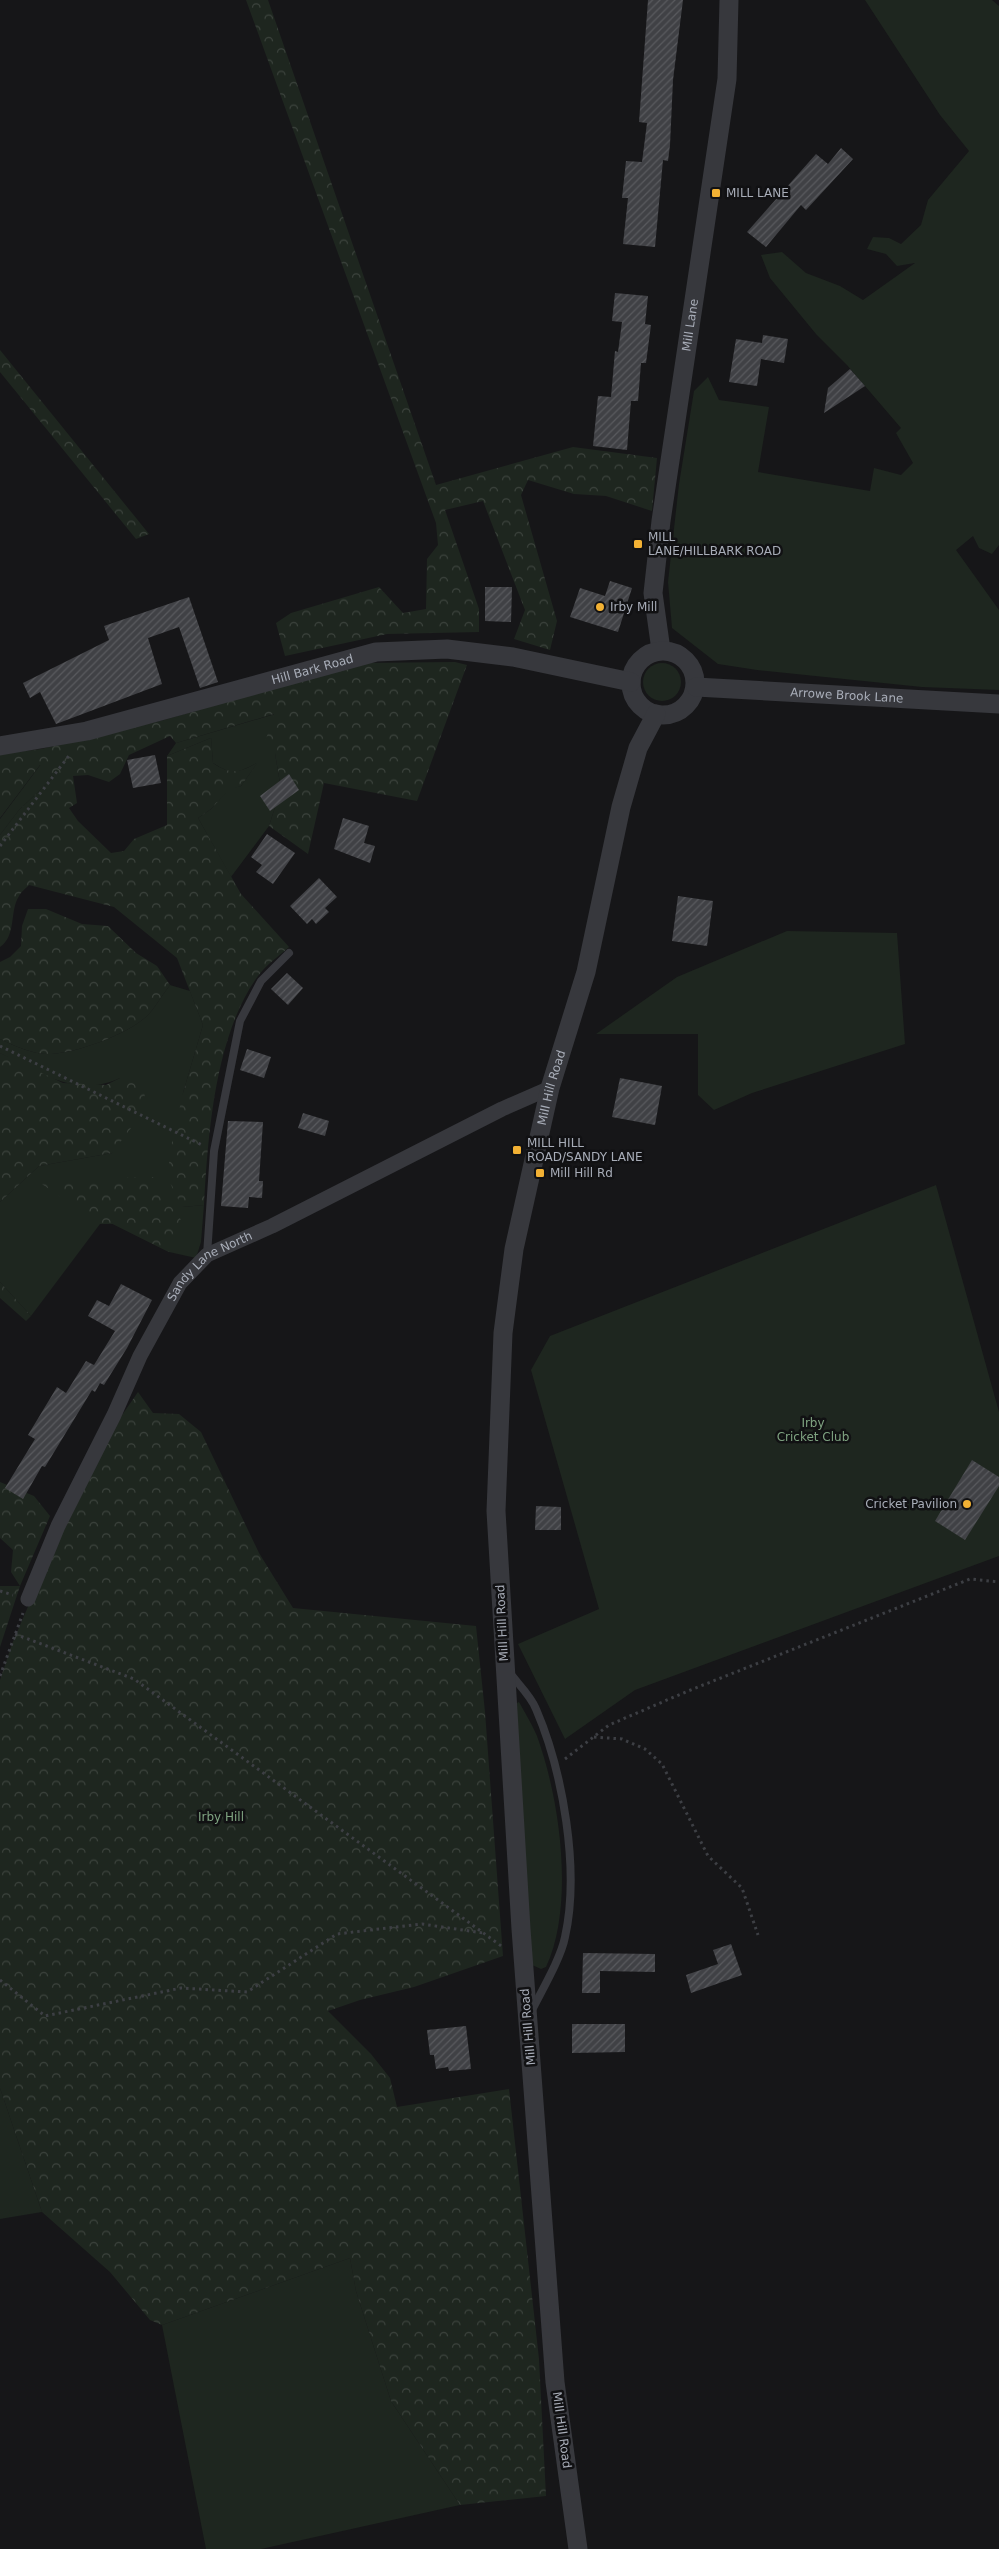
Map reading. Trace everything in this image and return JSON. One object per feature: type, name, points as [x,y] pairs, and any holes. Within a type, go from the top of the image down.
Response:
[{"type":"street","name":"Mill Lane","points":[[661,650],[653,593],[661,521],[727,79],[729,0]]},
{"type":"street","name":"Hill Bark Road","points":[[0,746],[88,731],[376,652],[447,649],[513,657],[631,682]]},
{"type":"street","points":[[661,650],[677,654],[687,660],[696,687],[686,706],[674,712],[656,714],[640,705],[631,682],[641,659],[661,650]]},
{"type":"street","name":"Arrowe Brook Lane","points":[[696,687],[999,704]]},
{"type":"street","name":"Mill Hill Road","points":[[578,2549],[555,2382],[527,2022],[504,1665],[496,1511],[503,1333],[514,1249],[550,1088],[586,972],[620,807],[638,748],[656,714]]},
{"type":"street","name":"Sandy Lane North","points":[[28,1599],[58,1526],[114,1415],[140,1356],[180,1284],[207,1256],[272,1226],[477,1121],[550,1088]]},
{"type":"lane","points":[[207,1256],[214,1151],[240,1021],[261,981],[289,953]]},
{"type":"lane","points":[[504,1665],[536,1708],[556,1766],[568,1837],[572,1887],[565,1939],[527,2022]]},
{"type":"path","points":[[0,846],[88,731]]},
{"type":"path","points":[[0,1046],[214,1151]]},
{"type":"path","points":[[556,1766],[609,1725],[688,1691],[970,1579],[999,1582]]},
{"type":"path","points":[[0,1676],[28,1599]]},
{"type":"path","points":[[15,1634],[134,1679],[523,1961]]},
{"type":"path","points":[[593,1737],[622,1739],[645,1749],[662,1764],[708,1856],[742,1888],[758,1935]]},
{"type":"path","points":[[0,1980],[45,2016],[181,1988],[247,1992],[337,1934],[422,1924],[485,1934]]},
{"type":"green space","points":[[246,0],[268,0],[436,485],[573,447],[657,458],[652,511],[606,496],[574,494],[528,480],[521,495],[557,621],[550,650],[514,639],[525,610],[483,501],[445,510],[479,609],[479,632],[387,634],[285,656],[276,623],[291,613],[379,587],[403,613],[426,609],[427,559],[438,545],[436,523]]},
{"type":"green space","points":[[865,0],[992,0],[999,6],[999,545],[992,554],[979,548],[973,536],[956,550],[999,610],[999,690],[922,687],[757,670],[718,664],[672,628],[668,582],[679,484],[694,391],[708,377],[719,400],[769,407],[758,472],[870,491],[874,468],[901,475],[913,463],[896,433],[901,428],[847,365],[816,334],[770,278],[761,255],[782,252],[806,273],[840,286],[863,300],[915,263],[897,266],[886,254],[867,249],[873,237],[889,238],[901,244],[921,225],[928,200],[969,151],[940,115]]},
{"type":"green space","points":[[0,350],[149,534],[136,539],[0,372]]},
{"type":"green space","points":[[455,662],[467,665],[417,801],[324,783],[308,854],[269,826],[281,789],[275,753],[265,742],[274,714],[176,743],[170,736],[129,755],[120,774],[109,782],[88,775],[73,776],[77,803],[69,808],[78,821],[111,853],[124,851],[134,839],[167,825],[167,756],[211,738],[213,763],[219,767],[236,771],[258,762],[241,786],[229,790],[211,809],[198,818],[241,894],[289,947],[258,976],[243,1000],[232,1027],[216,1086],[208,1148],[204,1205],[182,1207],[168,1179],[170,1151],[183,1093],[203,1025],[177,958],[114,907],[29,885],[16,902],[9,936],[0,947],[0,835],[19,810],[54,777],[40,765],[0,818],[0,754],[41,749],[164,720],[360,663]]},
{"type":"green space","points":[[662,663],[675,669],[681,682],[675,695],[662,701],[649,695],[643,682],[649,669]]},
{"type":"green space","points":[[275,714],[275,753],[281,789],[269,826],[231,877],[198,818],[211,809],[229,789],[241,786],[257,763],[235,772],[220,767],[213,763],[211,738],[167,756],[176,743]]},
{"type":"green space","points":[[41,764],[54,777],[19,810],[0,835],[0,819]]},
{"type":"green space","points":[[28,909],[46,909],[82,924],[108,926],[136,953],[157,966],[170,985],[150,1013],[138,1023],[115,1036],[88,1046],[62,1053],[45,1054],[25,1050],[0,1039],[0,962],[10,957],[21,946],[22,926]]},
{"type":"green space","points":[[787,931],[897,933],[905,1044],[752,1093],[714,1110],[698,1095],[698,1034],[596,1034],[677,977]]},
{"type":"green space","points":[[170,985],[190,991],[203,1025],[183,1093],[182,1207],[204,1205],[201,1242],[196,1258],[169,1252],[113,1224],[100,1224],[31,1316],[0,1282],[0,1202],[39,1166],[112,1153],[120,1078],[105,1083],[89,1085],[58,1080],[43,1075],[0,1053],[0,1039],[25,1050],[45,1054],[62,1053],[88,1046],[115,1036],[138,1023],[150,1013]]},
{"type":"green space","points":[[0,1053],[63,1083],[106,1085],[120,1078],[135,1077],[144,1092],[147,1107],[112,1153],[39,1166],[0,1202]]},
{"type":"green space","points":[[157,1177],[181,1220],[169,1252],[113,1224],[100,1224],[36,1180]]},
{"type":"green space","name":"Irby Cricket Club","points":[[936,1185],[999,1412],[999,1556],[635,1690],[565,1739],[518,1644],[599,1609],[531,1370],[550,1336]]},
{"type":"green space","points":[[0,1282],[31,1316],[26,1321],[0,1298]]},
{"type":"green space","name":"Irby Hill","points":[[138,1392],[153,1413],[179,1414],[201,1432],[259,1553],[293,1608],[476,1626],[485,1712],[503,1956],[414,1987],[360,2000],[328,2011],[371,2054],[390,2078],[397,2107],[509,2089],[539,2359],[546,2496],[460,2505],[391,2401],[356,2291],[350,2258],[162,2325],[150,2320],[110,2272],[42,2212],[0,2088],[0,1680],[12,1644],[42,1574],[109,1434]]},
{"type":"green space","points":[[0,1482],[34,1496],[50,1516],[20,1586],[11,1572],[13,1550],[0,1538]]},
{"type":"green space","points":[[0,1586],[20,1586],[0,1647]]},
{"type":"green space","points":[[519,1702],[537,1736],[545,1761],[558,1820],[561,1852],[560,1914],[555,1942],[546,1967],[541,1969],[532,1965],[515,1704]]},
{"type":"green space","points":[[0,2088],[42,2212],[0,2219]]},
{"type":"green space","points":[[350,2258],[356,2291],[391,2401],[460,2505],[261,2549],[206,2549],[162,2325]]},
{"type":"building","points":[[648,0],[683,0],[673,80],[670,145],[668,161],[663,160],[655,247],[623,244],[628,198],[622,198],[626,161],[642,162],[647,123],[639,122]]},
{"type":"building","points":[[841,148],[853,159],[806,210],[801,205],[766,247],[747,232],[816,154],[828,164]]},
{"type":"building","points":[[615,293],[648,296],[645,324],[651,325],[646,363],[641,363],[638,401],[631,401],[627,450],[593,446],[598,396],[611,397],[615,351],[618,352],[622,322],[612,321]]},
{"type":"building","points":[[763,335],[788,339],[784,363],[761,359],[757,386],[729,382],[736,339],[762,343]]},
{"type":"building","points":[[850,369],[865,386],[824,413],[828,388]]},
{"type":"building","name":"Irby Mill","points":[[610,581],[632,588],[618,632],[570,617],[580,588],[605,596]]},
{"type":"building","points":[[485,587],[512,587],[511,622],[485,621]]},
{"type":"building","points":[[189,597],[218,682],[200,688],[179,627],[148,638],[162,684],[56,724],[40,692],[30,698],[23,683],[109,640],[104,626]]},
{"type":"building","points":[[155,755],[161,783],[133,788],[127,760]]},
{"type":"building","points":[[289,774],[299,790],[270,811],[260,796]]},
{"type":"building","points":[[343,818],[369,826],[364,843],[375,846],[370,863],[334,849]]},
{"type":"building","points":[[267,834],[295,853],[273,884],[256,872],[262,865],[251,857]]},
{"type":"building","points":[[319,878],[337,897],[325,908],[329,912],[316,924],[312,919],[307,924],[290,906]]},
{"type":"building","points":[[678,896],[713,901],[707,946],[672,941]]},
{"type":"building","points":[[287,973],[303,988],[288,1005],[271,989]]},
{"type":"building","points":[[247,1049],[271,1057],[264,1078],[240,1070]]},
{"type":"building","points":[[620,1078],[662,1086],[655,1125],[612,1117]]},
{"type":"building","points":[[303,1113],[329,1121],[325,1136],[298,1128]]},
{"type":"building","points":[[228,1121],[263,1122],[259,1181],[263,1181],[262,1198],[249,1197],[248,1208],[221,1206]]},
{"type":"building","points":[[121,1284],[152,1300],[127,1348],[104,1385],[100,1383],[95,1392],[92,1390],[45,1467],[42,1466],[23,1499],[5,1488],[35,1439],[28,1435],[57,1387],[66,1393],[86,1361],[94,1365],[115,1331],[88,1316],[97,1300],[109,1306]]},
{"type":"building","name":"Cricket Pavilion","points":[[972,1460],[999,1477],[999,1486],[965,1540],[935,1521]]},
{"type":"building","points":[[536,1506],[561,1507],[561,1530],[535,1530]]},
{"type":"building","points":[[731,1944],[742,1975],[691,1993],[686,1975],[718,1964],[713,1950]]},
{"type":"building","points":[[583,1953],[655,1954],[655,1972],[600,1971],[600,1993],[582,1993]]},
{"type":"building","points":[[572,2024],[625,2024],[625,2052],[572,2053]]},
{"type":"building","points":[[466,2026],[471,2069],[449,2071],[448,2067],[436,2069],[434,2055],[430,2055],[427,2030]]},
{"type":"place","name":"MILL LANE","points":[[716,193]]},
{"type":"place","name":"MILL LANE/HILLBARK ROAD","points":[[638,544]]},
{"type":"place","name":"Irby Mill","points":[[600,607]]},
{"type":"place","name":"MILL HILL ROAD/SANDY LANE","points":[[517,1150]]},
{"type":"place","name":"Mill Hill Rd","points":[[540,1173]]},
{"type":"place","name":"Cricket Pavilion","points":[[967,1504]]}]
